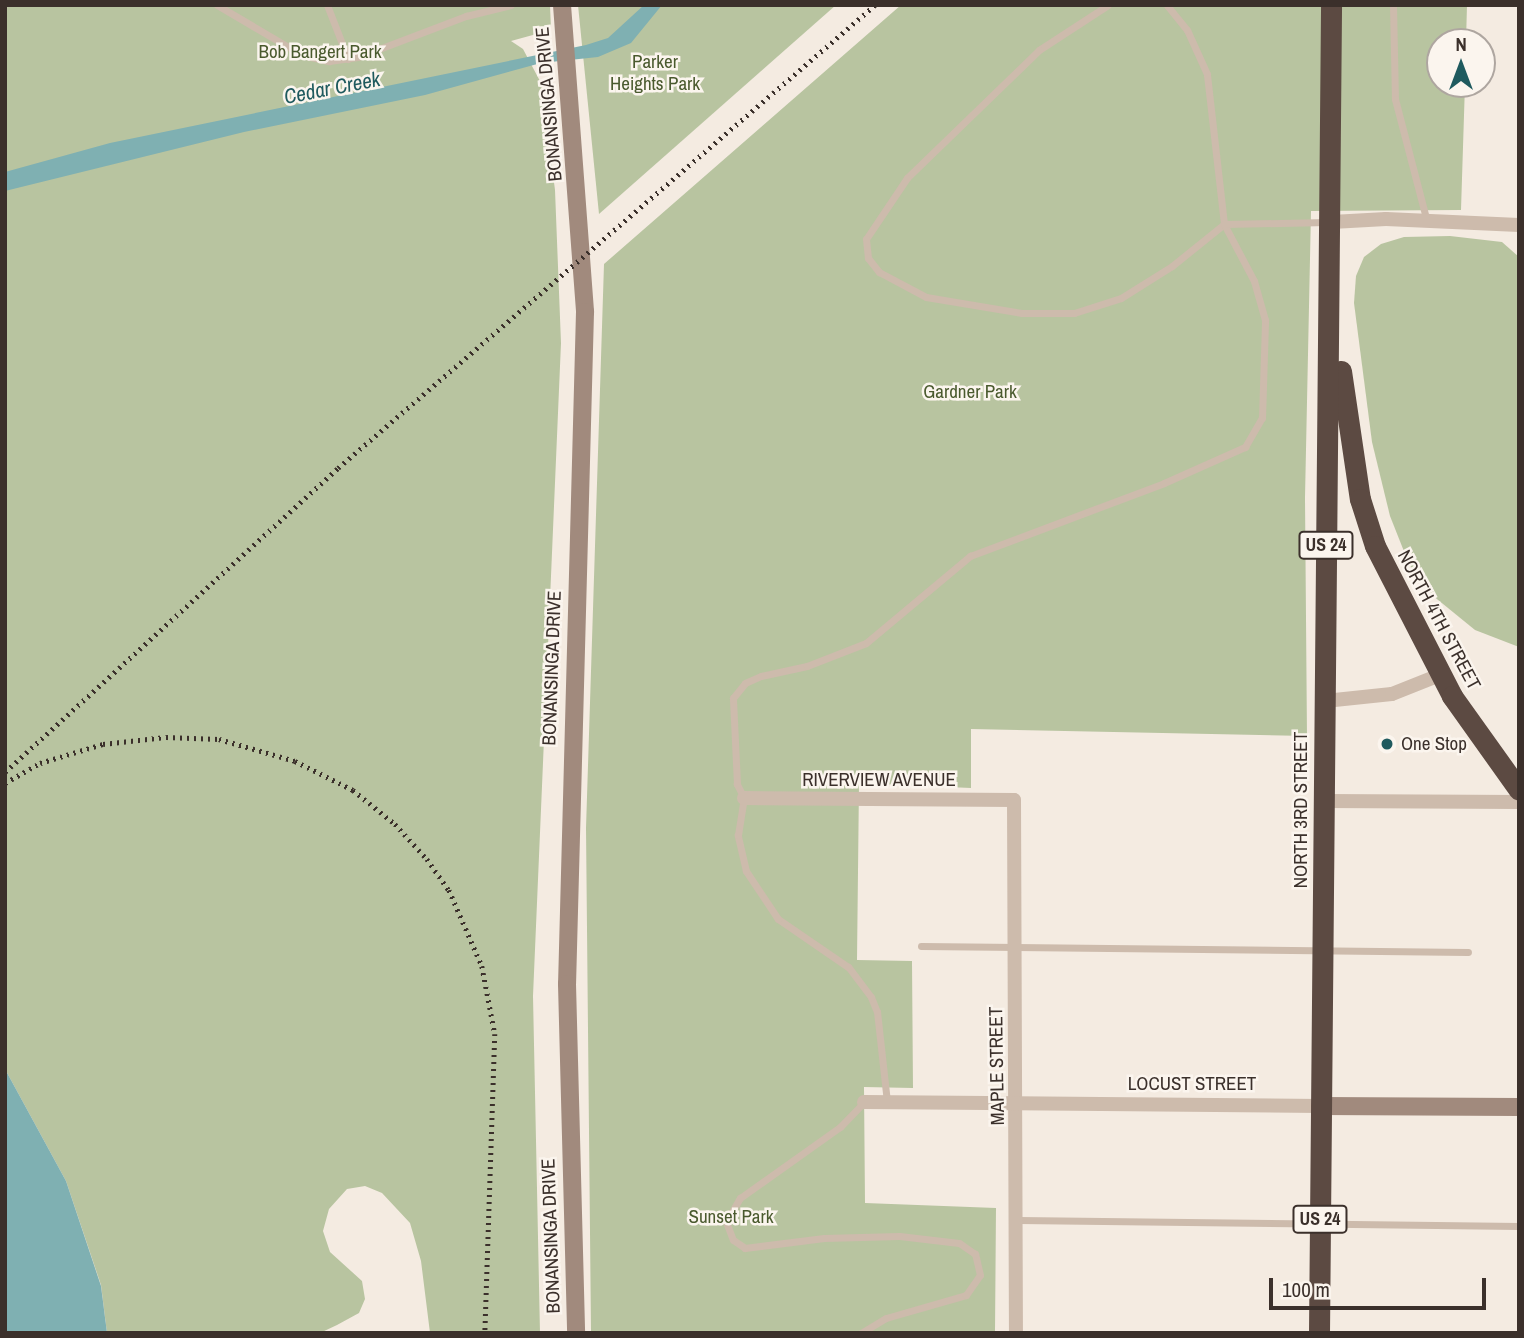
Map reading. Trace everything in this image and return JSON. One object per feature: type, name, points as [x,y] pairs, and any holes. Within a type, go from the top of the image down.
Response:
[{"type":"highway","name":"US 24","points":[[1331,5],[1331,289]]},
{"type":"highway","name":"NORTH 4TH STREET","points":[[1331,289],[1360,499],[1395,591],[1440,675],[1519,790]]},
{"type":"highway","name":"NORTH 3RD STREET","points":[[1319,1333],[1331,289]]},
{"type":"street","name":"BONANSINGA DRIVE","points":[[562,5],[585,312],[567,984],[576,1333]]},
{"type":"street","points":[[1332,222],[1519,225]]},
{"type":"street","points":[[1325,701],[1392,694],[1440,675]]},
{"type":"street","name":"RIVERVIEW AVENUE","points":[[744,799],[1014,800]]},
{"type":"street","name":"MAPLE STREET","points":[[1014,800],[1019,1220],[1016,1333]]},
{"type":"street","points":[[1325,801],[1519,802]]},
{"type":"street","name":"LOCUST STREET","points":[[864,1102],[1519,1107]]},
{"type":"lane","points":[[217,5],[302,55],[329,61],[348,59],[466,16],[512,5]]},
{"type":"lane","points":[[327,5],[348,59]]},
{"type":"lane","points":[[1108,5],[1039,50],[907,178],[869,230],[866,249],[871,265],[891,281],[926,297],[1022,313],[1074,313],[1121,298],[1172,266],[1224,224],[1332,222]]},
{"type":"lane","points":[[887,1102],[877,1012],[871,997],[848,967],[778,919],[755,890],[738,835],[744,799],[737,784],[730,706],[745,683],[866,643],[970,556],[1164,483],[1237,452],[1252,439],[1263,408],[1265,320],[1254,281],[1224,224],[1207,74],[1187,30],[1167,5]]},
{"type":"lane","points":[[1393,5],[1395,99],[1427,222]]},
{"type":"lane","points":[[921,946],[1468,952]]},
{"type":"lane","points":[[861,1333],[886,1318],[966,1295],[979,1275],[975,1254],[958,1243],[899,1236],[745,1248],[733,1240],[726,1223],[740,1198],[840,1127],[864,1102]]},
{"type":"lane","points":[[1019,1220],[1519,1226]]},
{"type":"green space","name":"Bob Bangert Park","points":[[5,5],[550,5],[551,30],[511,41],[523,49],[541,83],[555,190],[561,343],[533,996],[540,1333],[430,1333],[421,1261],[410,1223],[382,1193],[365,1186],[347,1189],[329,1209],[323,1231],[330,1252],[362,1281],[365,1299],[359,1313],[320,1333],[107,1333],[101,1285],[66,1181],[5,1069]]},
{"type":"green space","name":"Parker Heights Park","points":[[578,5],[836,5],[599,214]]},
{"type":"green space","name":"Gardner Park","points":[[901,5],[1467,5],[1466,28],[1426,28],[1426,98],[1465,98],[1461,210],[1311,211],[1305,498],[1307,736],[971,729],[971,788],[859,783],[857,960],[912,961],[913,1088],[864,1087],[865,1203],[996,1208],[995,1333],[591,1333],[586,828],[604,264]]},
{"type":"green space","points":[[1450,236],[1502,242],[1519,257],[1519,647],[1475,630],[1432,595],[1409,564],[1390,516],[1372,442],[1354,303],[1356,276],[1364,257],[1381,244],[1404,237]]},
{"type":"water","points":[[644,5],[662,5],[631,43],[598,57],[541,63],[425,95],[244,132],[5,191],[5,172],[110,143],[586,45],[608,38]]},
{"type":"water","points":[[5,1069],[66,1181],[101,1286],[107,1333],[5,1333]]},
{"type":"railway","points":[[5,772],[338,468],[875,5]]},
{"type":"railway","points":[[5,783],[40,763],[103,744],[166,737],[219,739],[295,761],[353,790],[395,824],[427,859],[449,890],[482,966],[495,1034],[485,1333]]},
{"type":"place","name":"One Stop","points":[[1387,744]]},
{"type":"water label","name":"Cedar Creek","points":[[332,88]]},
{"type":"park label","name":"Sunset Park","points":[[731,1217]]}]
